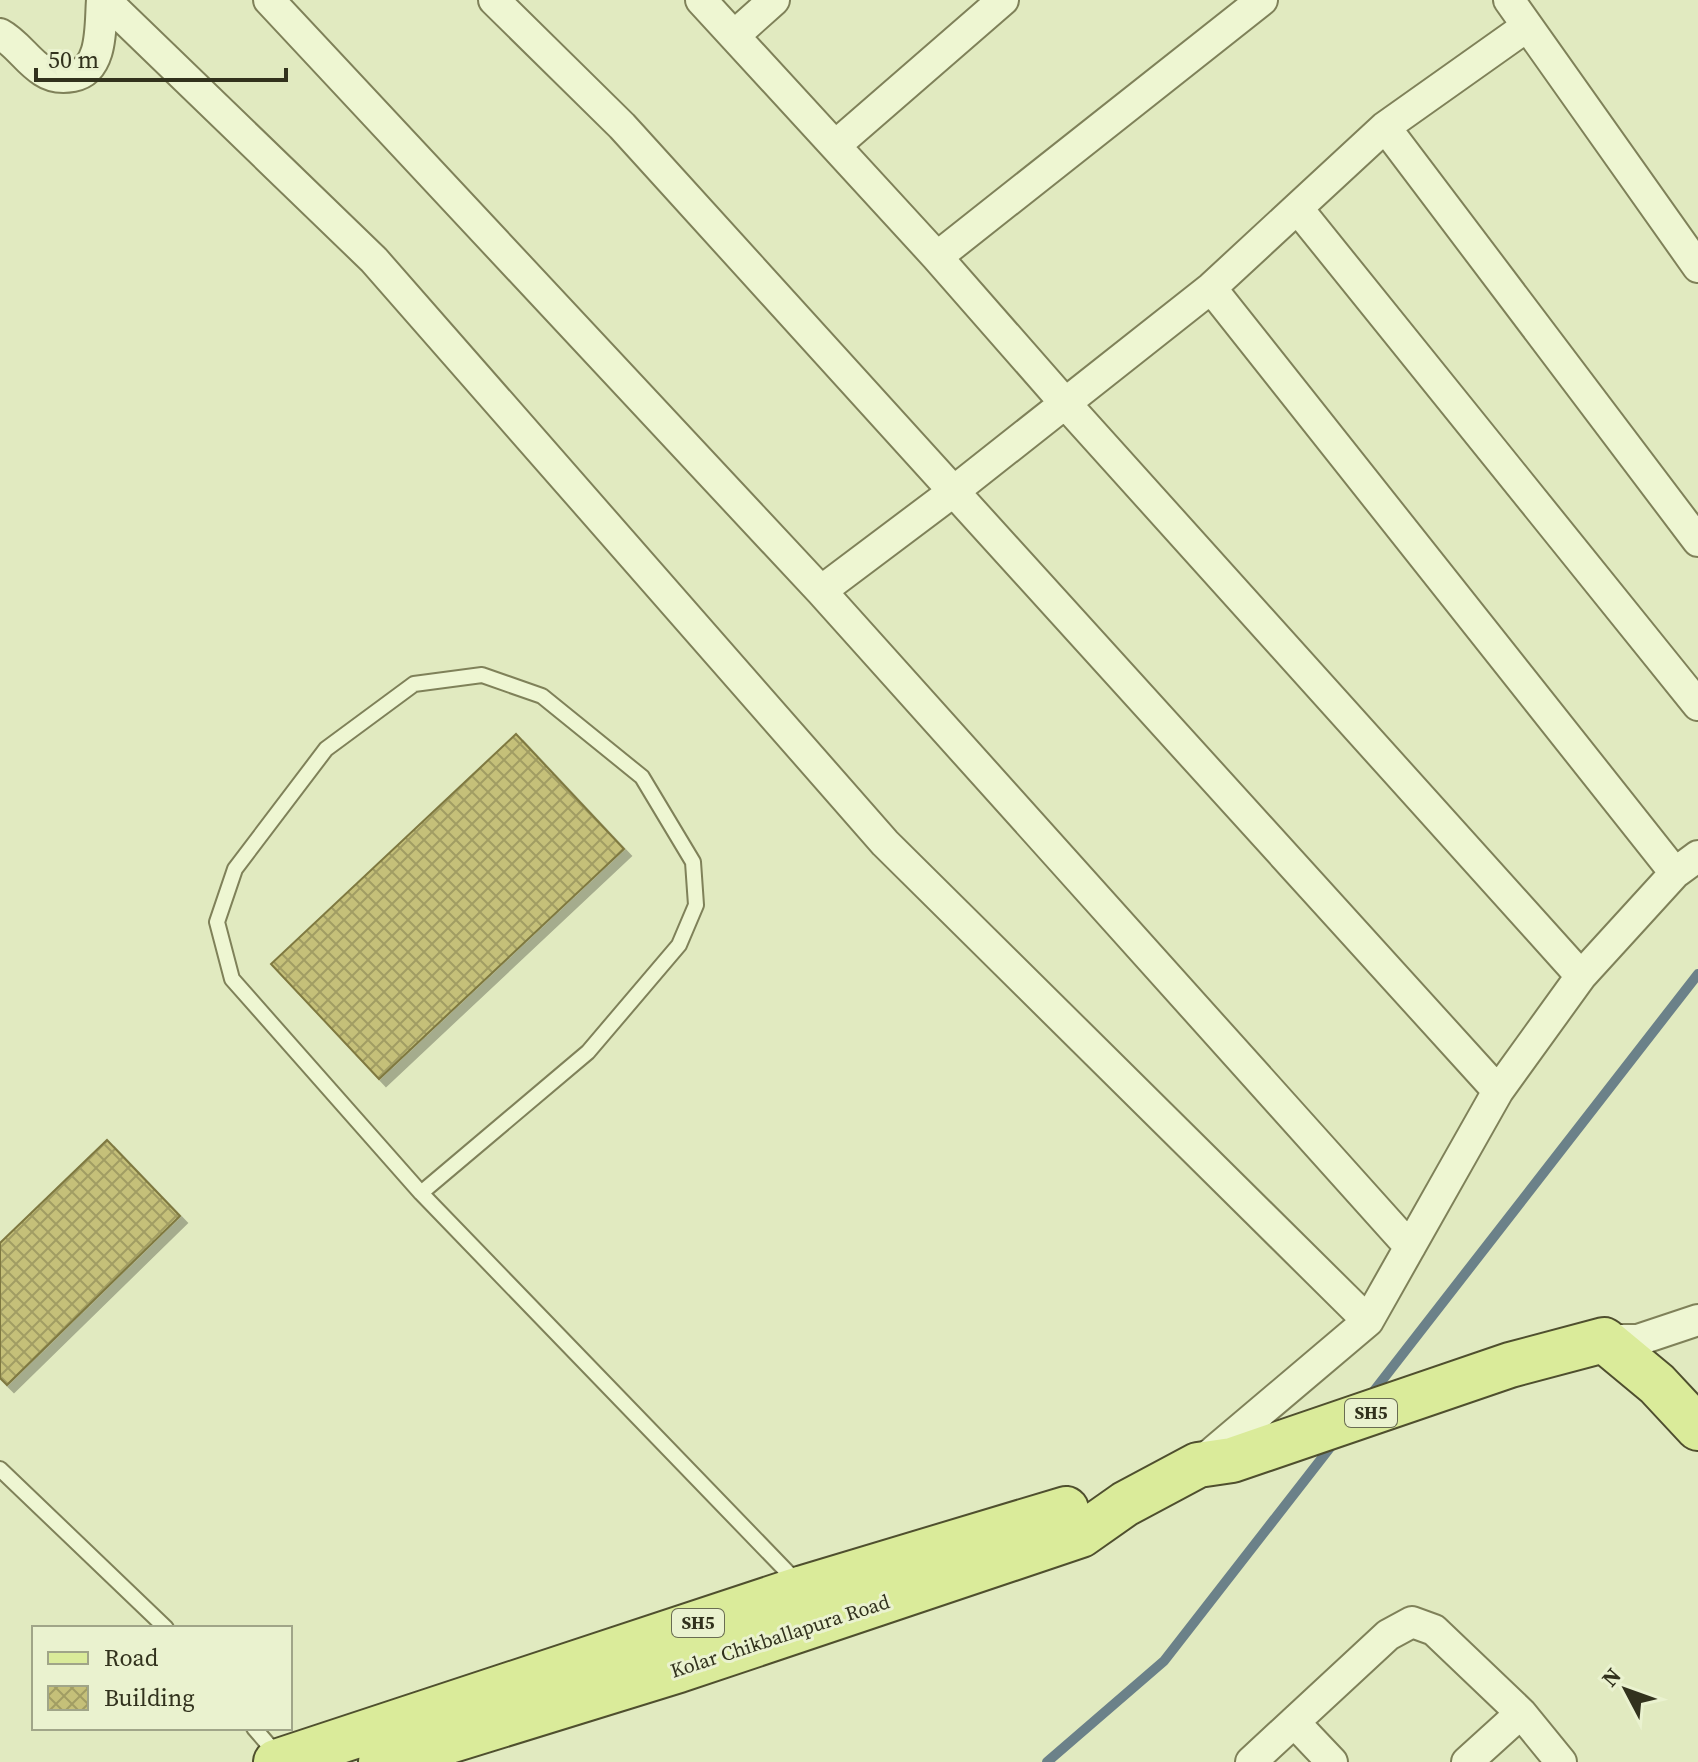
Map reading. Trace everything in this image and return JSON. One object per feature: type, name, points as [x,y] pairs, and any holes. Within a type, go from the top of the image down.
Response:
[{"type":"main road","name":"SH5","points":[[279,1761],[803,1588],[1078,1506],[1125,1504],[1215,1463],[1510,1365],[1604,1340]]},
{"type":"main road","points":[[1604,1340],[1657,1384],[1698,1428]]},
{"type":"main road","name":"Kolar Chikballapura Road","points":[[394,1760],[679,1670],[1081,1535],[1125,1504]]},
{"type":"street","points":[[269,0],[821,591],[1410,1247]]},
{"type":"street","points":[[494,0],[622,126],[1498,1091]]},
{"type":"street","points":[[701,0],[937,257],[1581,976]]},
{"type":"street","points":[[735,35],[774,0]]},
{"type":"street","points":[[836,145],[1003,0]]},
{"type":"street","points":[[937,257],[1262,0]]},
{"type":"street","points":[[1509,0],[1698,267]]},
{"type":"street","points":[[0,34],[42,71],[54,77],[82,74],[92,63],[98,49],[110,5],[374,260],[885,843],[1368,1321]]},
{"type":"street","points":[[821,591],[954,491],[1211,288],[1385,127],[1526,27]]},
{"type":"street","points":[[1385,127],[1698,541]]},
{"type":"street","points":[[1298,209],[1698,705]]},
{"type":"street","points":[[1211,288],[1687,864],[1581,976],[1498,1091],[1368,1321],[1215,1463]]},
{"type":"street","points":[[1604,1340],[1638,1340],[1698,1320]]},
{"type":"street","points":[[1251,1762],[1388,1635],[1412,1622],[1434,1630],[1521,1713],[1561,1762]]},
{"type":"street","points":[[1467,1762],[1521,1713]]},
{"type":"street","points":[[1294,1722],[1332,1762]]},
{"type":"lane","points":[[421,1193],[588,1052],[679,945],[696,905],[693,862],[642,777],[542,696],[482,675],[414,684],[326,749],[235,869],[217,922],[232,979],[421,1193],[803,1588]]},
{"type":"lane","points":[[0,1469],[164,1626]]},
{"type":"lane","points":[[256,1730],[279,1761]]},
{"type":"building","points":[[516,734],[624,849],[379,1079],[271,964]]},
{"type":"building","points":[[107,1140],[180,1216],[7,1385],[0,1378],[0,1243]]},
{"type":"waterway","points":[[1370,1396],[1698,974]]},
{"type":"waterway","points":[[1047,1762],[1164,1661],[1336,1440]]}]
